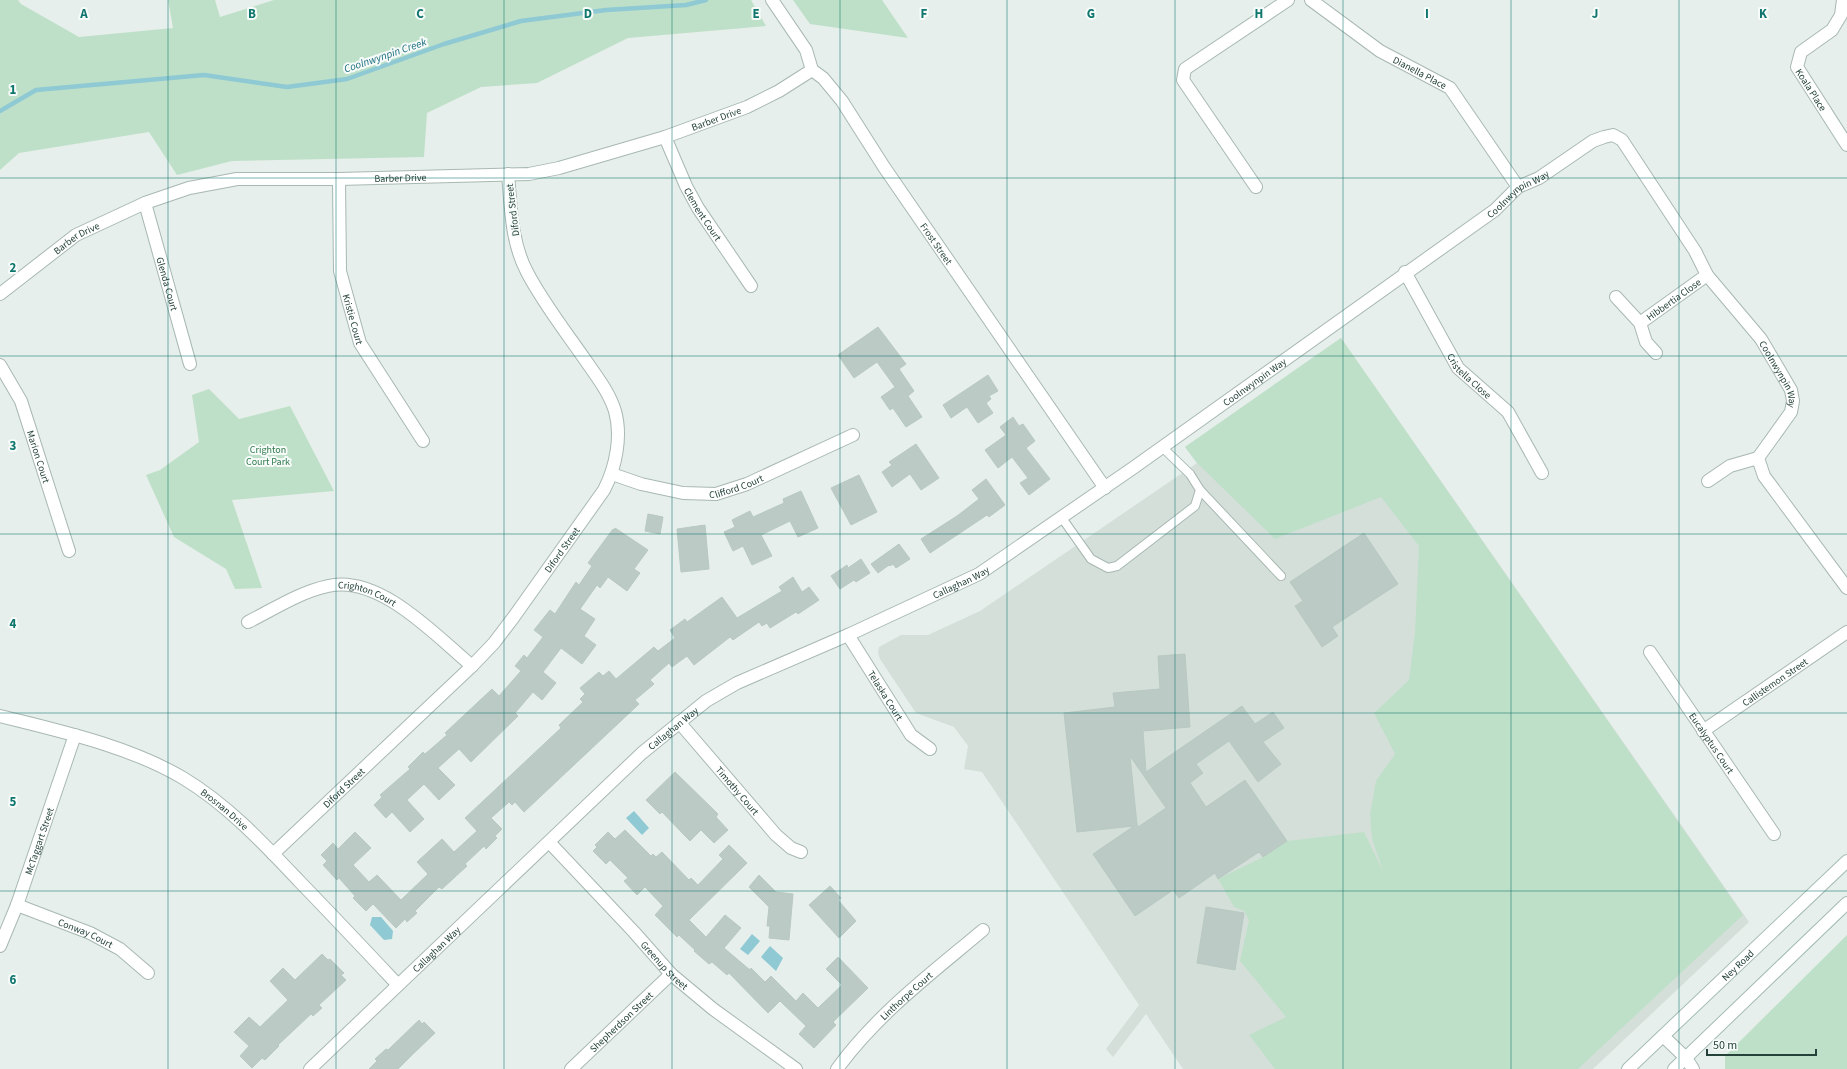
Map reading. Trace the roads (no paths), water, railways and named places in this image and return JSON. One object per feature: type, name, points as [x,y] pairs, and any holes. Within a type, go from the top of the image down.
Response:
[{"type":"street","points":[[1256,187],[1183,80],[1185,69],[1288,0]]},
{"type":"street","name":"Dianella Place","points":[[1311,0],[1380,51],[1450,88],[1518,187]]},
{"type":"street","points":[[775,4],[806,50],[812,70]]},
{"type":"street","name":"Koala Place","points":[[1844,4],[1841,16],[1832,30],[1801,52],[1796,67],[1847,144]]},
{"type":"street","name":"Barber Drive","points":[[0,294],[76,235],[144,203],[189,188],[237,179],[339,179],[529,174],[559,168],[665,137],[747,107],[779,91],[812,70]]},
{"type":"street","name":"Frost Street","points":[[812,70],[823,78],[842,101],[884,167],[1105,488]]},
{"type":"street","name":"Coolnwynpin Way","points":[[1105,488],[1405,272],[1494,210],[1518,187],[1539,178],[1593,141],[1604,136],[1613,135],[1622,140],[1695,251],[1707,276],[1761,339],[1791,390],[1793,401],[1791,412],[1758,458]]},
{"type":"street","name":"Clement Court","points":[[665,137],[686,186],[698,208],[750,286]]},
{"type":"street","name":"Diford Street","points":[[273,854],[472,666],[494,643],[604,490],[612,474],[618,442],[615,411],[604,385],[552,311],[527,271],[513,232],[508,174]]},
{"type":"street","name":"Kristie Court","points":[[339,179],[340,270],[360,343],[423,441]]},
{"type":"street","name":"Glenda Court","points":[[144,203],[190,364]]},
{"type":"street","name":"Cristella Close","points":[[1405,272],[1458,368],[1508,412],[1542,474]]},
{"type":"street","name":"Hibbertia Close","points":[[1640,323],[1707,276]]},
{"type":"street","name":"Hibbertia Close","points":[[1616,297],[1640,323],[1646,342],[1656,353]]},
{"type":"street","name":"Marion Court","points":[[0,365],[21,401],[69,551]]},
{"type":"street","name":"Clifford Court","points":[[612,474],[641,484],[683,493],[716,494],[747,484],[853,435]]},
{"type":"street","points":[[1708,481],[1730,466],[1758,458],[1764,476],[1847,588]]},
{"type":"street","name":"Callaghan Way","points":[[310,1069],[642,753],[706,701],[736,683],[848,635],[979,574],[1105,488]]},
{"type":"street","name":"Crighton Court","points":[[248,622],[308,592],[329,585],[347,584],[378,592],[396,602],[472,666]]},
{"type":"street","name":"Callistemon Street","points":[[1703,731],[1847,632]]},
{"type":"street","name":"Telaska Court","points":[[848,635],[911,735],[930,749]]},
{"type":"street","name":"Eucalyptus Court","points":[[1650,652],[1774,834]]},
{"type":"street","name":"Brosnan Drive","points":[[0,716],[75,735],[151,761],[182,777],[212,796],[273,854],[398,985]]},
{"type":"street","name":"Timothy Court","points":[[679,722],[776,836],[791,848],[801,852]]},
{"type":"street","name":"McTaggart Street","points":[[0,946],[17,905],[75,735]]},
{"type":"street","name":"Greenup Street","points":[[549,842],[634,932],[671,974],[713,1009],[796,1069]]},
{"type":"street","name":"Ney Road","points":[[1628,1069],[1847,861]]},
{"type":"street","points":[[1674,1069],[1847,903]]},
{"type":"street","name":"Conway Court","points":[[17,905],[90,933],[120,949],[148,973]]},
{"type":"street","name":"Linthorpe Court","points":[[837,1069],[850,1051],[883,1014],[983,930]]},
{"type":"street","name":"Shepherdson Street","points":[[571,1069],[671,974]]},
{"type":"street","points":[[1663,1036],[1686,1058],[1693,1069]]},
{"type":"lane","points":[[1162,448],[1190,474],[1200,490],[1280,576]]},
{"type":"lane","points":[[1062,518],[1091,559],[1108,568],[1117,566],[1195,506],[1200,490]]},
{"type":"water","points":[[634,811],[649,828],[642,835],[626,818]]},
{"type":"water","points":[[372,917],[381,917],[393,931],[392,939],[384,940],[370,925]]},
{"type":"water","points":[[752,934],[760,941],[748,955],[740,949]]},
{"type":"water","points":[[770,946],[783,958],[776,971],[761,957]]},
{"type":"waterway","name":"Coolnwynpin Creek","points":[[0,111],[36,90],[204,75],[287,87],[347,79],[444,44],[521,21],[606,10],[686,5],[706,0]]},
{"type":"park label","name":"Crighton Court Park","points":[[268,454]]}]
